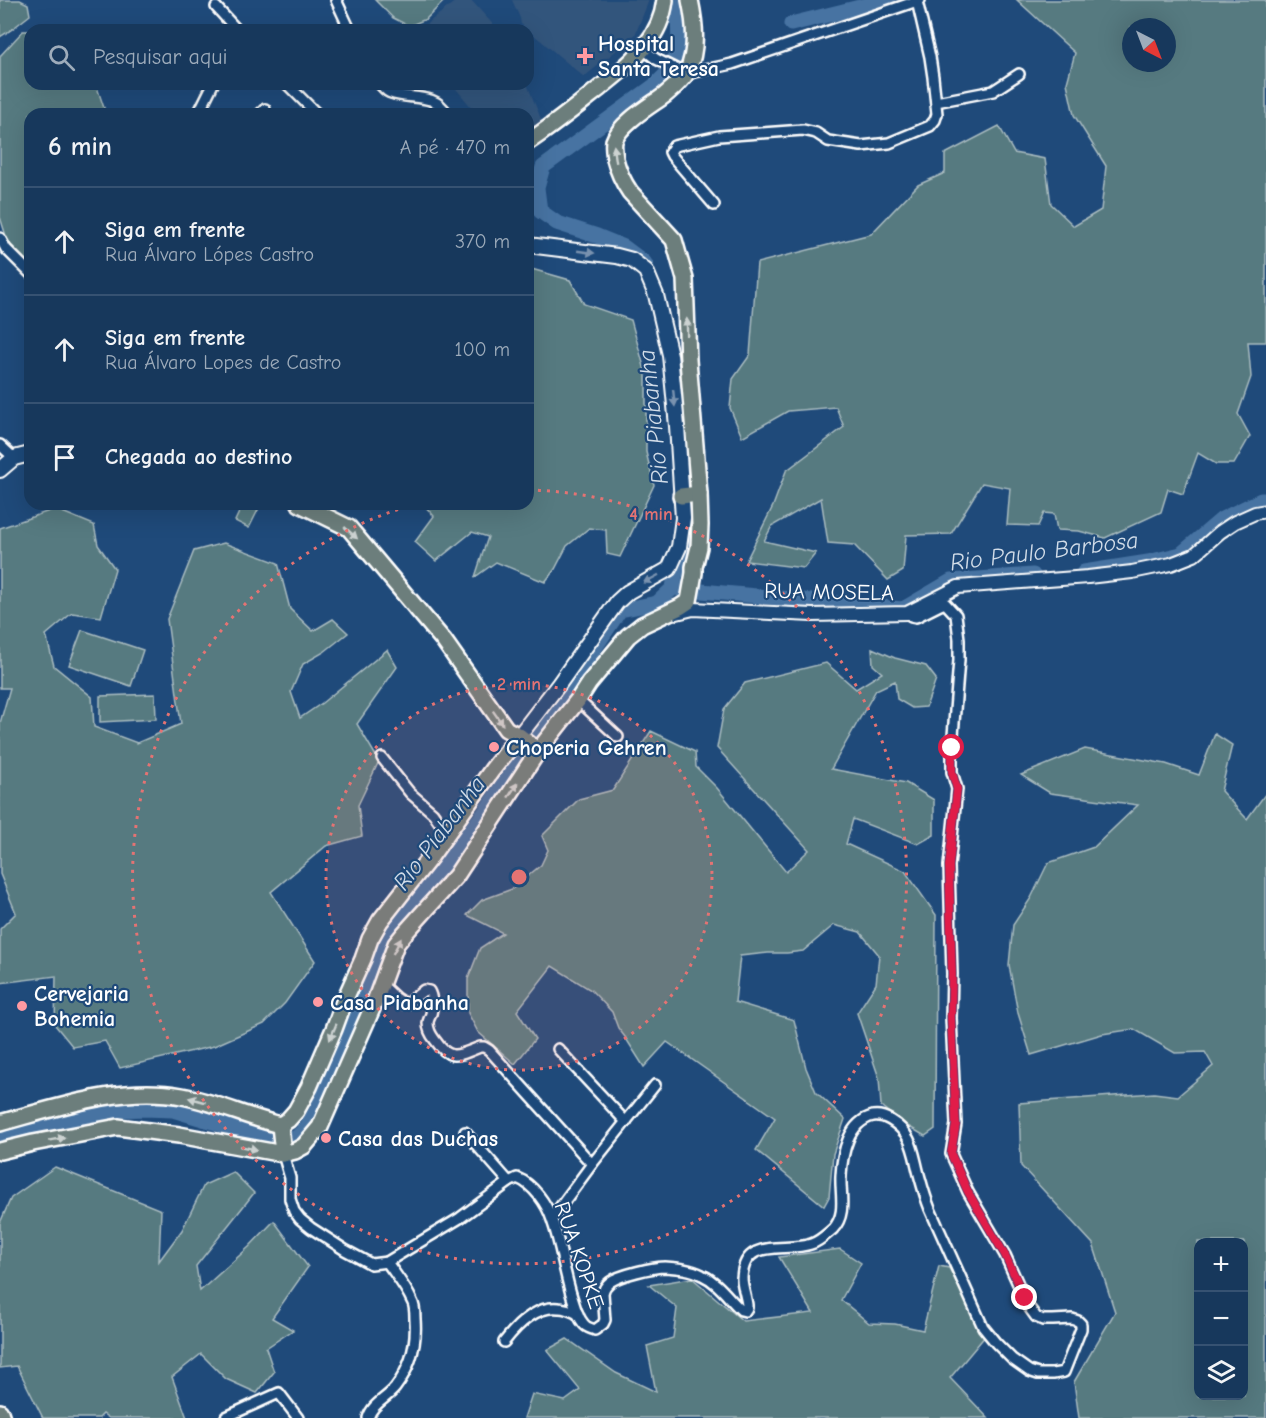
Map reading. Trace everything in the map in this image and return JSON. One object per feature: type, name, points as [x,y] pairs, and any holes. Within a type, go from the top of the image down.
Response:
[{"type":"main road","points":[[534,138],[556,124],[643,49],[662,16],[665,0]]},
{"type":"main road","points":[[0,1151],[118,1127],[179,1135],[283,1154],[304,1146],[320,1127],[347,1067],[396,944],[456,876],[538,751],[628,636],[642,625],[680,607],[691,605],[700,525],[687,360],[686,288],[683,270],[674,240],[625,184],[613,150],[617,135],[624,126],[671,90],[686,74],[692,59],[694,43],[694,23],[690,0]]},
{"type":"main road","points":[[0,1123],[87,1100],[126,1093],[182,1096],[280,1125],[288,1120],[297,1111],[309,1087],[370,939],[380,921],[412,882],[617,602],[628,592],[669,569],[679,547],[683,518],[677,426],[670,355],[656,295],[646,271],[632,261],[617,256],[534,246]]},
{"type":"main road","points":[[0,470],[14,458],[24,456]]},
{"type":"main road","points":[[681,496],[699,494]]},
{"type":"main road","points":[[312,510],[349,528],[444,641],[506,729],[538,751]]},
{"type":"main road","points":[[280,1125],[283,1154]]},
{"type":"main road","points":[[0,1412],[2,1418]]},
{"type":"street","points":[[336,0],[347,24]]},
{"type":"street","points":[[643,49],[656,59],[686,74],[732,64],[919,1],[936,102],[935,120],[930,126],[889,143],[861,146],[828,141],[803,130],[719,136],[674,146],[670,152],[672,156],[714,205]]},
{"type":"street","points":[[216,7],[232,24]]},
{"type":"street","points":[[936,102],[993,91],[1019,75]]},
{"type":"street","points":[[201,108],[210,90]]},
{"type":"street","points":[[293,90],[311,108]]},
{"type":"street","points":[[387,90],[391,93],[432,100],[442,108]]},
{"type":"street","points":[[0,238],[6,249],[24,267]]},
{"type":"street","points":[[0,445],[14,458]]},
{"type":"street","name":"RUA MOSELA","points":[[691,605],[812,615],[907,613],[958,587],[1088,577],[1132,572],[1171,564],[1194,555],[1235,522],[1266,511]]},
{"type":"street","name":"RUA KOPKE","points":[[509,1182],[517,1178],[522,1180],[543,1201],[552,1218],[565,1276],[578,1314],[588,1328],[595,1330],[603,1324],[606,1314],[603,1293],[609,1282],[662,1267],[685,1269],[702,1275],[716,1284],[741,1310],[745,1311],[747,1305],[742,1280],[748,1258],[754,1252],[763,1249],[811,1244],[834,1227],[840,1219],[842,1210],[841,1176],[852,1131],[866,1119],[876,1115],[886,1117],[905,1132],[911,1142],[922,1189],[983,1327],[1012,1359],[1029,1371],[1038,1374],[1064,1372],[1081,1324],[1078,1320],[1072,1319],[1042,1320],[1036,1317],[1028,1306],[1005,1255],[968,1192],[951,1154],[956,1124],[951,1018],[949,866],[957,789],[952,772],[952,748],[960,660],[958,625],[956,615],[945,603],[915,617],[907,613]]},
{"type":"street","points":[[578,700],[618,737]]},
{"type":"street","points":[[382,758],[410,793],[433,813],[447,833]]},
{"type":"street","points":[[381,984],[396,999],[405,1004],[424,990],[429,991],[432,996],[428,1026],[439,1046],[452,1056],[480,1047],[489,1050],[592,1164]]},
{"type":"street","points":[[558,1049],[626,1122]]},
{"type":"street","points":[[552,1218],[655,1084]]},
{"type":"street","points":[[283,1154],[290,1178],[290,1199],[300,1219],[364,1262],[371,1264],[387,1262],[460,1218],[509,1182],[465,1132]]},
{"type":"street","points":[[368,1418],[371,1409],[402,1379],[415,1344],[413,1302],[387,1262]]},
{"type":"street","points":[[504,1342],[527,1318],[546,1308],[557,1307],[578,1314]]},
{"type":"street","points":[[226,1417],[279,1393],[298,1418]]},
{"type":"shaded area","points":[[457,0],[471,0],[493,24],[427,24]]},
{"type":"shaded area","name":"Hospital Santa Teresa","points":[[512,0],[649,0],[635,35],[584,77],[534,35],[534,24],[521,24]]},
{"type":"shaded area","points":[[457,90],[529,90],[543,124],[534,129],[534,108],[472,108]]},
{"type":"green space","points":[[0,0],[20,0],[28,4],[30,15],[0,37]]},
{"type":"green space","points":[[375,0],[445,0],[426,19],[414,24],[405,24],[393,18]]},
{"type":"green space","points":[[1017,0],[1266,0],[1266,342],[1248,342],[1251,377],[1238,414],[1250,436],[1234,464],[1216,464],[1198,453],[1183,494],[1168,489],[1161,512],[1105,538],[1079,531],[1057,530],[1054,514],[1044,513],[1038,526],[1007,525],[1010,488],[982,483],[951,534],[906,535],[903,571],[888,580],[854,545],[828,543],[821,498],[772,526],[764,541],[816,553],[804,568],[746,561],[773,506],[786,471],[844,427],[836,407],[788,411],[742,437],[730,408],[733,379],[750,355],[757,263],[871,234],[918,185],[945,173],[945,154],[999,126],[1014,153],[1045,159],[1051,204],[1074,226],[1101,210],[1106,166],[1074,115],[1067,83],[1075,53]]},
{"type":"green space","points":[[24,31],[24,90],[98,90],[104,108],[24,108],[24,258],[10,244],[0,217],[0,56]]},
{"type":"green space","points":[[534,270],[570,280],[584,304],[631,320],[646,374],[646,452],[654,485],[620,557],[607,554],[606,530],[589,528],[567,546],[545,582],[496,562],[475,577],[488,537],[472,532],[436,561],[415,542],[434,516],[428,510],[534,510]]},
{"type":"green space","points":[[52,510],[94,525],[98,545],[115,569],[101,617],[72,613],[46,635],[54,666],[92,697],[94,727],[137,743],[181,724],[167,619],[194,551],[224,543],[278,563],[290,609],[313,631],[333,619],[348,633],[324,652],[303,664],[291,692],[300,718],[387,650],[397,667],[357,724],[379,761],[358,805],[362,836],[326,846],[271,892],[315,961],[285,1003],[264,1024],[214,1046],[120,1068],[105,1041],[73,1047],[55,1025],[56,976],[0,983],[0,929],[16,913],[0,874],[0,723],[10,688],[0,688],[0,528]]},
{"type":"green space","points":[[240,510],[258,510],[249,528],[235,521]]},
{"type":"green space","points":[[82,630],[143,650],[131,686],[69,665]]},
{"type":"green space","points":[[872,648],[895,658],[926,666],[936,679],[926,707],[912,708],[897,699],[895,681],[876,690],[831,769],[906,783],[934,800],[934,835],[918,844],[853,819],[846,844],[905,871],[936,915],[935,1129],[925,1136],[899,1121],[881,1106],[879,1078],[857,1013],[876,984],[879,955],[860,932],[834,925],[803,951],[740,956],[735,1002],[794,1020],[806,1068],[816,1092],[845,1119],[833,1154],[829,1197],[824,1206],[756,1150],[775,1118],[667,1042],[644,1067],[618,1028],[612,1012],[591,990],[552,966],[517,1011],[535,1039],[515,1064],[478,1032],[468,1013],[468,979],[480,948],[503,933],[467,915],[482,900],[512,889],[541,865],[548,850],[542,836],[579,799],[613,790],[651,731],[695,752],[696,767],[717,788],[786,872],[809,850],[717,748],[724,709],[745,683],[826,663],[856,689],[882,673],[873,665]]},
{"type":"green space","points":[[155,694],[156,719],[100,722],[100,696]]},
{"type":"green space","points":[[1215,734],[1232,745],[1221,791],[1247,819],[1266,793],[1266,1418],[1079,1418],[1074,1382],[1115,1312],[1093,1244],[1021,1166],[1019,1103],[1154,1093],[1178,1096],[1213,1066],[1205,1052],[1175,1053],[1134,1029],[1102,1034],[1031,1055],[1018,1013],[1009,965],[1013,925],[1031,898],[1048,863],[1094,847],[1138,805],[1050,793],[1021,775],[1085,749],[1166,764],[1199,775]]},
{"type":"green space","points":[[55,1167],[161,1210],[159,1261],[182,1230],[204,1185],[233,1172],[254,1193],[196,1266],[200,1291],[274,1221],[308,1267],[272,1318],[293,1330],[266,1348],[274,1372],[257,1393],[226,1379],[201,1354],[172,1377],[187,1418],[109,1418],[103,1414],[99,1418],[43,1418],[17,1366],[0,1368],[0,1223],[11,1198]]},
{"type":"green space","points":[[840,1249],[861,1263],[841,1300],[869,1323],[895,1324],[923,1330],[939,1266],[949,1268],[980,1329],[986,1335],[950,1378],[988,1418],[524,1418],[532,1394],[565,1401],[580,1390],[547,1350],[567,1339],[616,1373],[656,1392],[647,1346],[673,1338],[677,1308],[649,1285],[692,1278],[743,1321],[813,1313],[779,1257]]},
{"type":"waterway","name":"Rio Piabanha","points":[[646,265],[624,247],[557,223],[540,211],[537,188],[543,167],[655,85],[668,72],[679,51],[676,0]]},
{"type":"waterway","points":[[791,24],[888,0]]},
{"type":"waterway","name":"Rio Paulo Barbosa","points":[[1084,572],[1148,562],[1181,554],[1222,519],[1261,500],[1266,500]]},
{"type":"waterway","name":"Rio Piabanha","points":[[0,1136],[38,1125],[118,1110],[144,1109],[173,1110],[272,1140],[289,1140],[298,1136],[308,1125],[320,1104],[368,978],[394,928],[483,815],[620,610],[657,603],[673,588],[685,538]]},
{"type":"waterway","name":"Rio Paulo Barbosa","points":[[679,589],[903,609],[951,581],[1033,575]]},
{"type":"place","name":"Hospital Santa Teresa","points":[[585,56]]},
{"type":"place","name":"Choperia Gehren","points":[[494,747]]},
{"type":"place","name":"Casa Piabanha","points":[[318,1002]]},
{"type":"place","name":"Cervejaria Bohemia","points":[[22,1006]]},
{"type":"place","name":"Casa das Duchas","points":[[326,1138]]},
{"type":"route","points":[[952,748],[952,772],[957,789],[949,866],[951,1018],[956,1124],[951,1154],[968,1192],[1005,1255],[1025,1298]]}]
